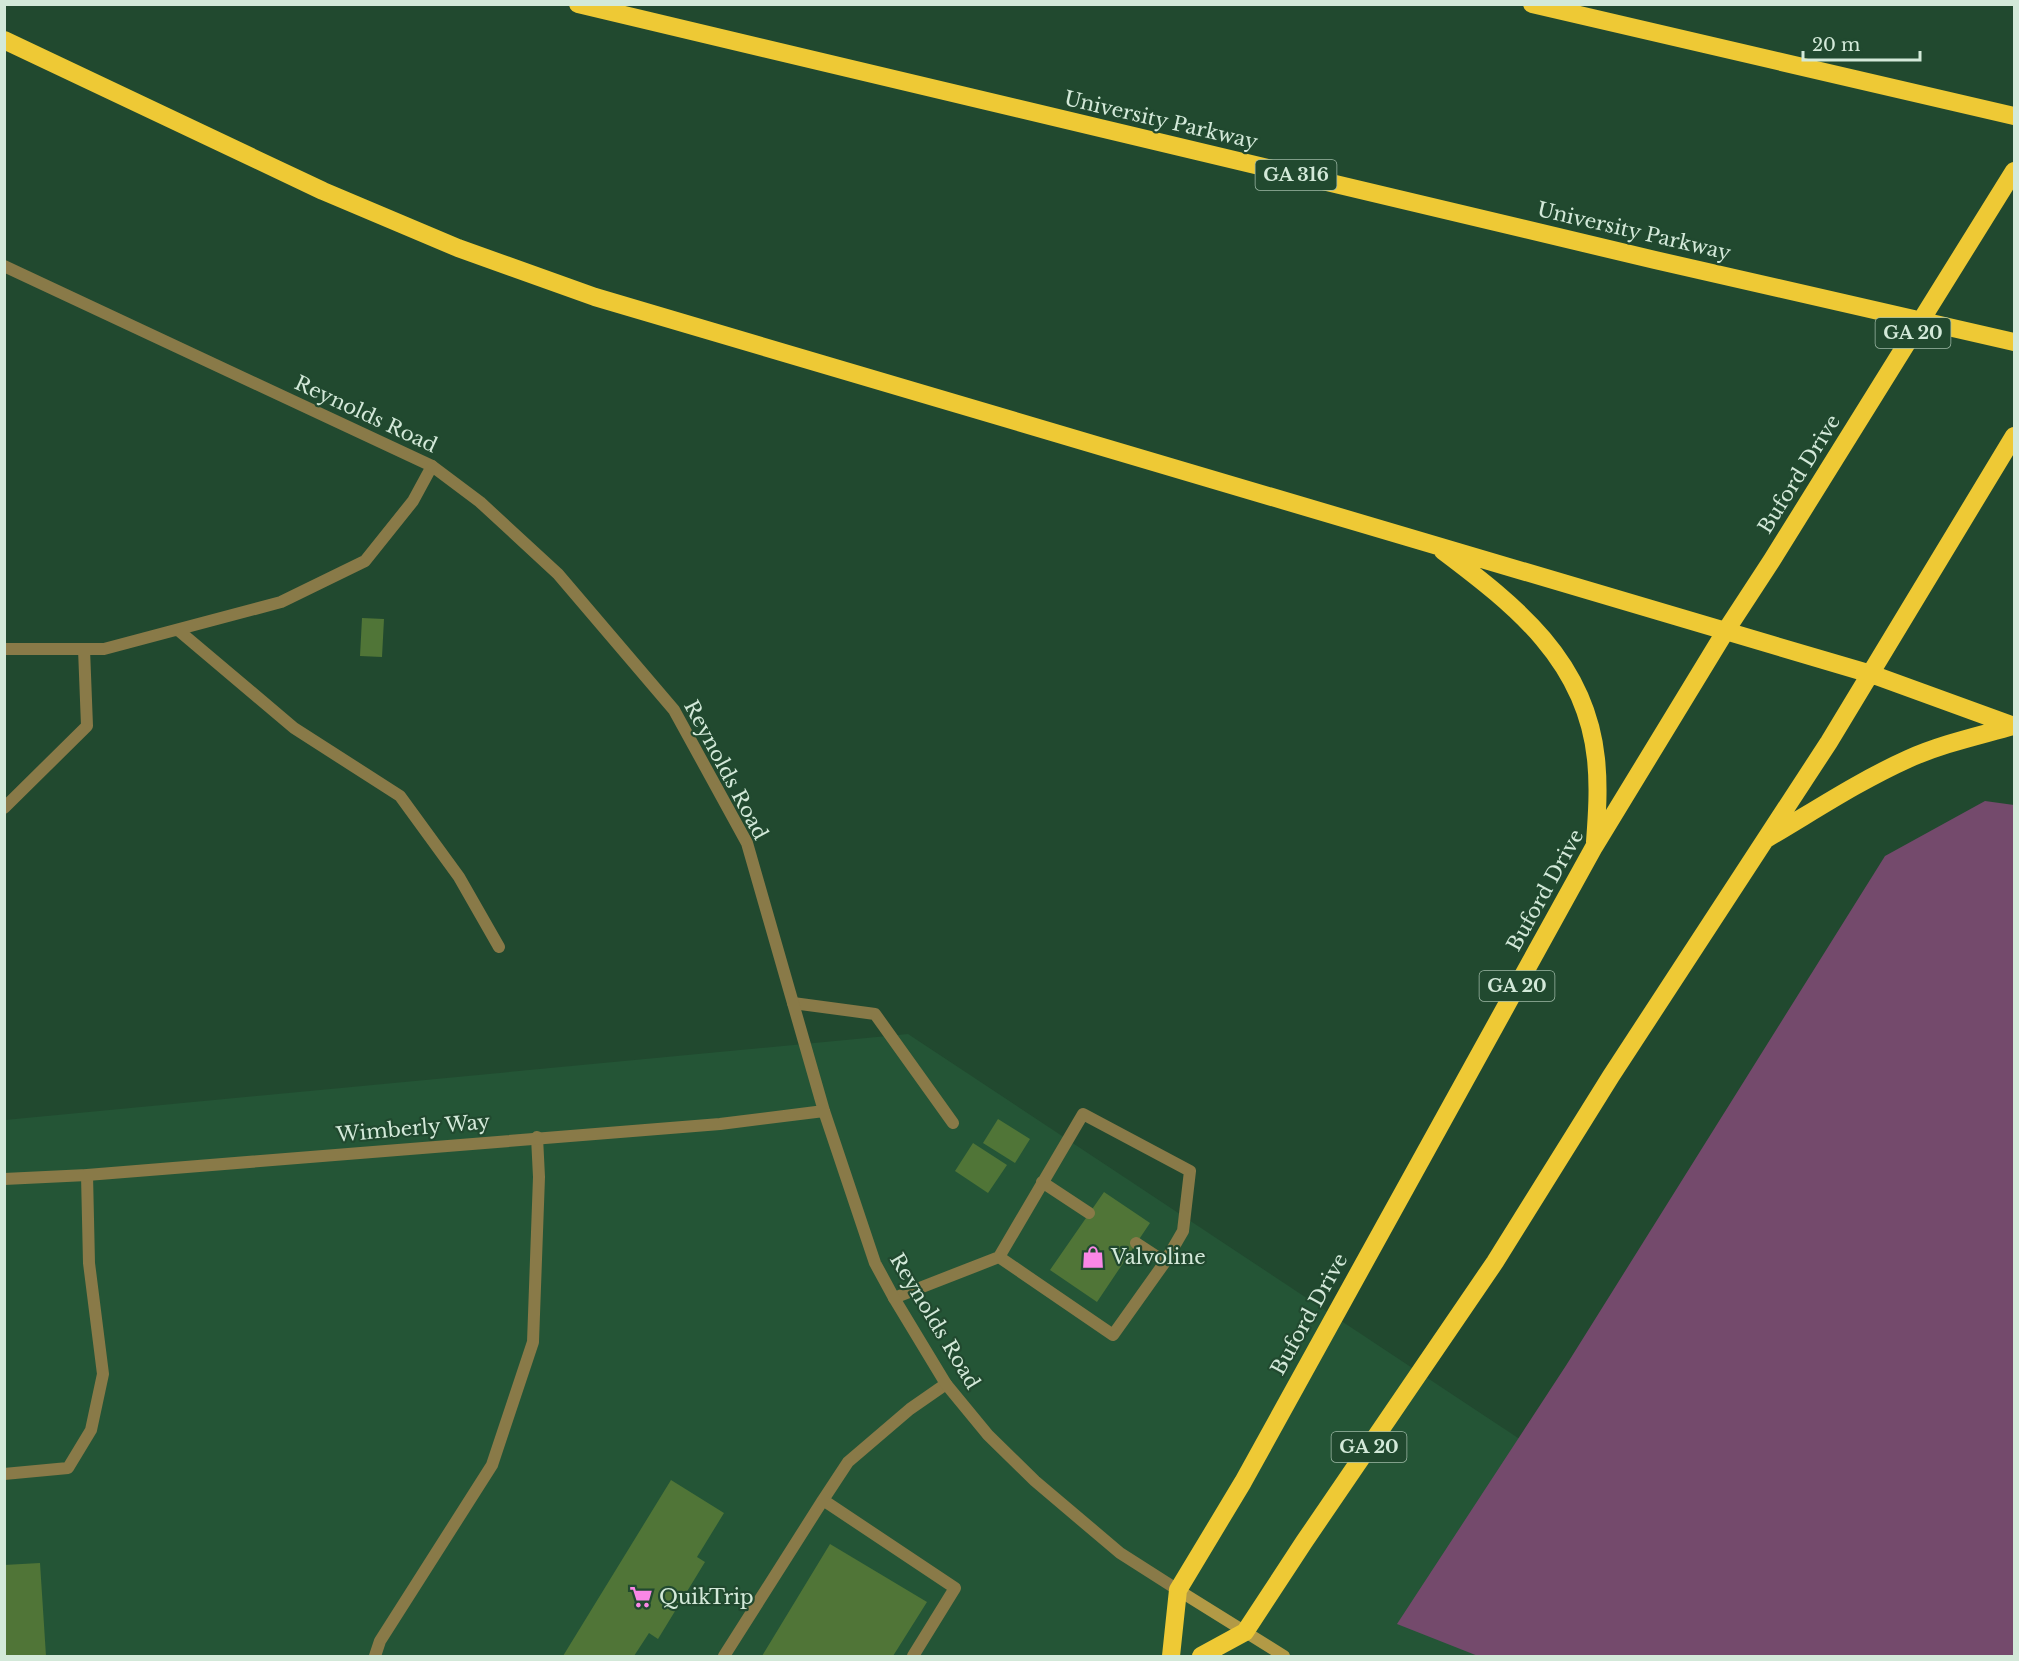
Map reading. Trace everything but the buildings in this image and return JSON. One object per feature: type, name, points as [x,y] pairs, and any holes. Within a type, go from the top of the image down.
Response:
[{"type":"highway","name":"University Parkway","points":[[578,4],[1655,260],[2014,342]]},
{"type":"highway","points":[[1532,4],[2014,116]]},
{"type":"highway","points":[[4,40],[323,192],[458,248],[585,293],[1871,674],[2014,726]]},
{"type":"highway","name":"Buford Drive","points":[[1171,1656],[1178,1590],[1243,1482],[1594,847],[1725,632],[2014,171]]},
{"type":"highway","name":"GA 20","points":[[1201,1656],[1245,1632],[1495,1262],[1611,1076],[1871,674],[2014,436]]},
{"type":"highway","points":[[1432,543],[1497,592],[1539,634],[1563,665],[1579,693],[1596,758],[1598,803],[1594,847]]},
{"type":"highway","points":[[1765,841],[1858,784],[1909,759],[1958,741],[2014,726]]},
{"type":"street","name":"Reynolds Road","points":[[4,266],[432,466],[480,502],[558,574],[674,710],[747,843],[824,1111],[875,1263],[894,1298],[946,1383],[988,1435],[1035,1481],[1120,1553],[1178,1590]]},
{"type":"street","points":[[4,650],[104,649],[281,602],[365,561],[413,501],[432,466]]},
{"type":"street","points":[[178,630],[294,728],[400,796],[459,877],[499,947]]},
{"type":"street","points":[[4,808],[87,726],[84,648]]},
{"type":"street","points":[[793,1003],[875,1014],[952,1124]]},
{"type":"street","name":"Wimberly Way","points":[[4,1179],[720,1124],[824,1111]]},
{"type":"street","points":[[894,1298],[999,1257],[1083,1114],[1190,1171],[1183,1231],[1165,1262],[1113,1335],[999,1257]]},
{"type":"street","points":[[375,1656],[380,1641],[492,1465],[533,1342],[539,1177],[537,1137]]},
{"type":"street","points":[[4,1474],[68,1468],[91,1430],[103,1374],[89,1263],[87,1174]]},
{"type":"street","points":[[1042,1182],[1089,1213]]},
{"type":"street","points":[[1136,1243],[1165,1262]]},
{"type":"street","points":[[724,1656],[848,1462],[910,1409],[946,1383]]},
{"type":"street","points":[[823,1500],[955,1588],[914,1656]]},
{"type":"street","points":[[1178,1590],[1284,1656]]},
{"type":"shaded area","points":[[1985,801],[2014,805],[2014,1656],[1478,1656],[1397,1624],[1567,1364],[1885,856]]},
{"type":"shaded area","points":[[908,1034],[1793,1620],[1761,1656],[5,1656],[5,1120]]},
{"type":"place","name":"Valvoline","points":[[1093,1257]]},
{"type":"place","name":"QuikTrip","points":[[641,1597]]}]
